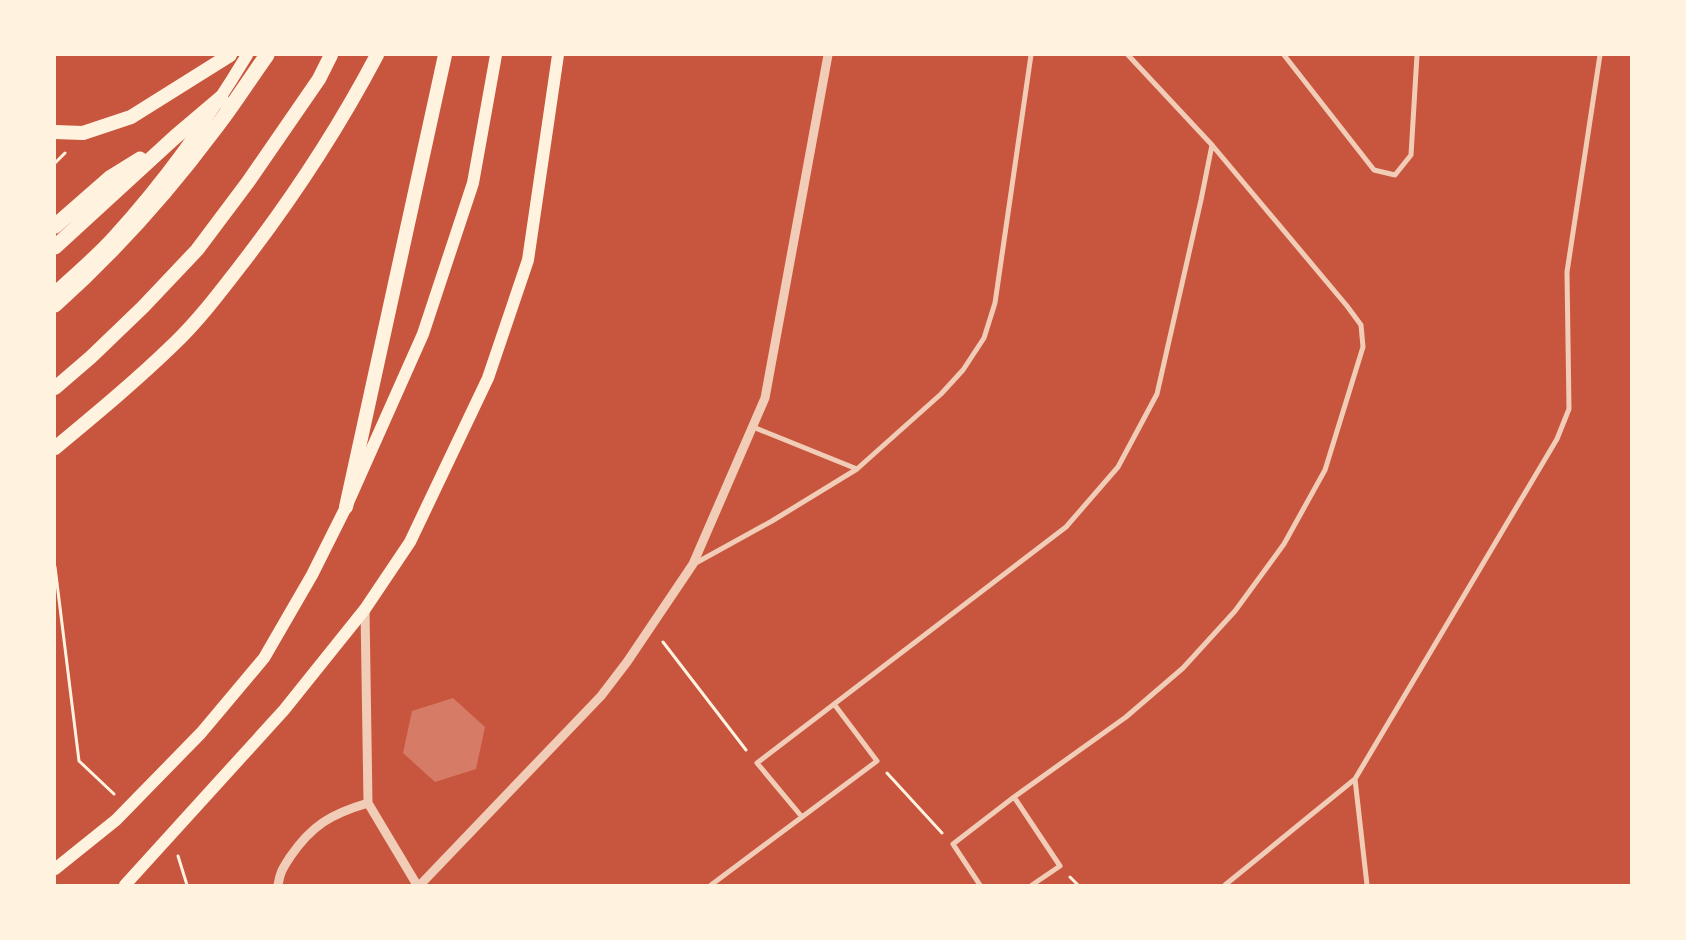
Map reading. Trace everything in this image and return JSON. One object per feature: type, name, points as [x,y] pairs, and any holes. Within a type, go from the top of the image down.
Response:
[{"type":"highway","points":[[55,132],[83,133],[131,117],[230,55]]},
{"type":"highway","points":[[55,305],[81,282],[154,204],[215,130],[267,55]]},
{"type":"highway","points":[[55,388],[98,351],[197,250],[248,182],[320,78],[331,55]]},
{"type":"highway","points":[[55,448],[103,409],[176,343],[215,299],[266,232],[318,156],[377,55]]},
{"type":"highway","points":[[346,507],[445,55]]},
{"type":"highway","points":[[55,247],[174,137],[221,98]]},
{"type":"highway","points":[[55,226],[111,177],[174,137]]},
{"type":"main road","points":[[55,292],[112,238],[169,172],[221,98],[247,55]]},
{"type":"main road","points":[[55,869],[116,820],[201,734],[264,658],[312,575],[346,507],[424,334],[473,183],[496,55]]},
{"type":"main road","points":[[125,885],[284,710],[365,609],[410,542],[488,378],[528,260],[558,55]]},
{"type":"street","points":[[365,609],[368,804],[418,885],[601,696],[627,662],[693,564],[765,398],[828,55]]},
{"type":"street","points":[[693,564],[772,520],[857,468],[941,394],[963,370],[984,338],[995,303],[1031,55]]},
{"type":"street","points":[[980,885],[953,844],[1014,797],[1126,717],[1182,668],[1235,611],[1284,544],[1325,470],[1363,347],[1361,325],[1354,314],[1212,145],[1128,55]]},
{"type":"street","points":[[1284,55],[1374,170],[1395,174],[1411,155],[1418,55]]},
{"type":"street","points":[[1225,885],[1355,779],[1557,438],[1569,409],[1567,272],[1600,55]]},
{"type":"street","points":[[802,817],[757,763],[1066,527],[1118,467],[1157,394],[1212,145]]},
{"type":"street","points":[[753,427],[857,468]]},
{"type":"street","points":[[711,885],[877,762],[834,704]]},
{"type":"street","points":[[1355,779],[1367,885]]},
{"type":"street","points":[[1014,797],[1060,866],[1032,885]]},
{"type":"street","points":[[278,885],[280,873],[305,836],[321,823],[343,811],[368,804]]},
{"type":"path","points":[[55,567],[79,761]]},
{"type":"path","points":[[650,626],[757,763]]},
{"type":"path","points":[[877,762],[953,844]]},
{"type":"building","points":[[453,698],[485,727],[476,769],[435,782],[403,753],[412,711]]}]
